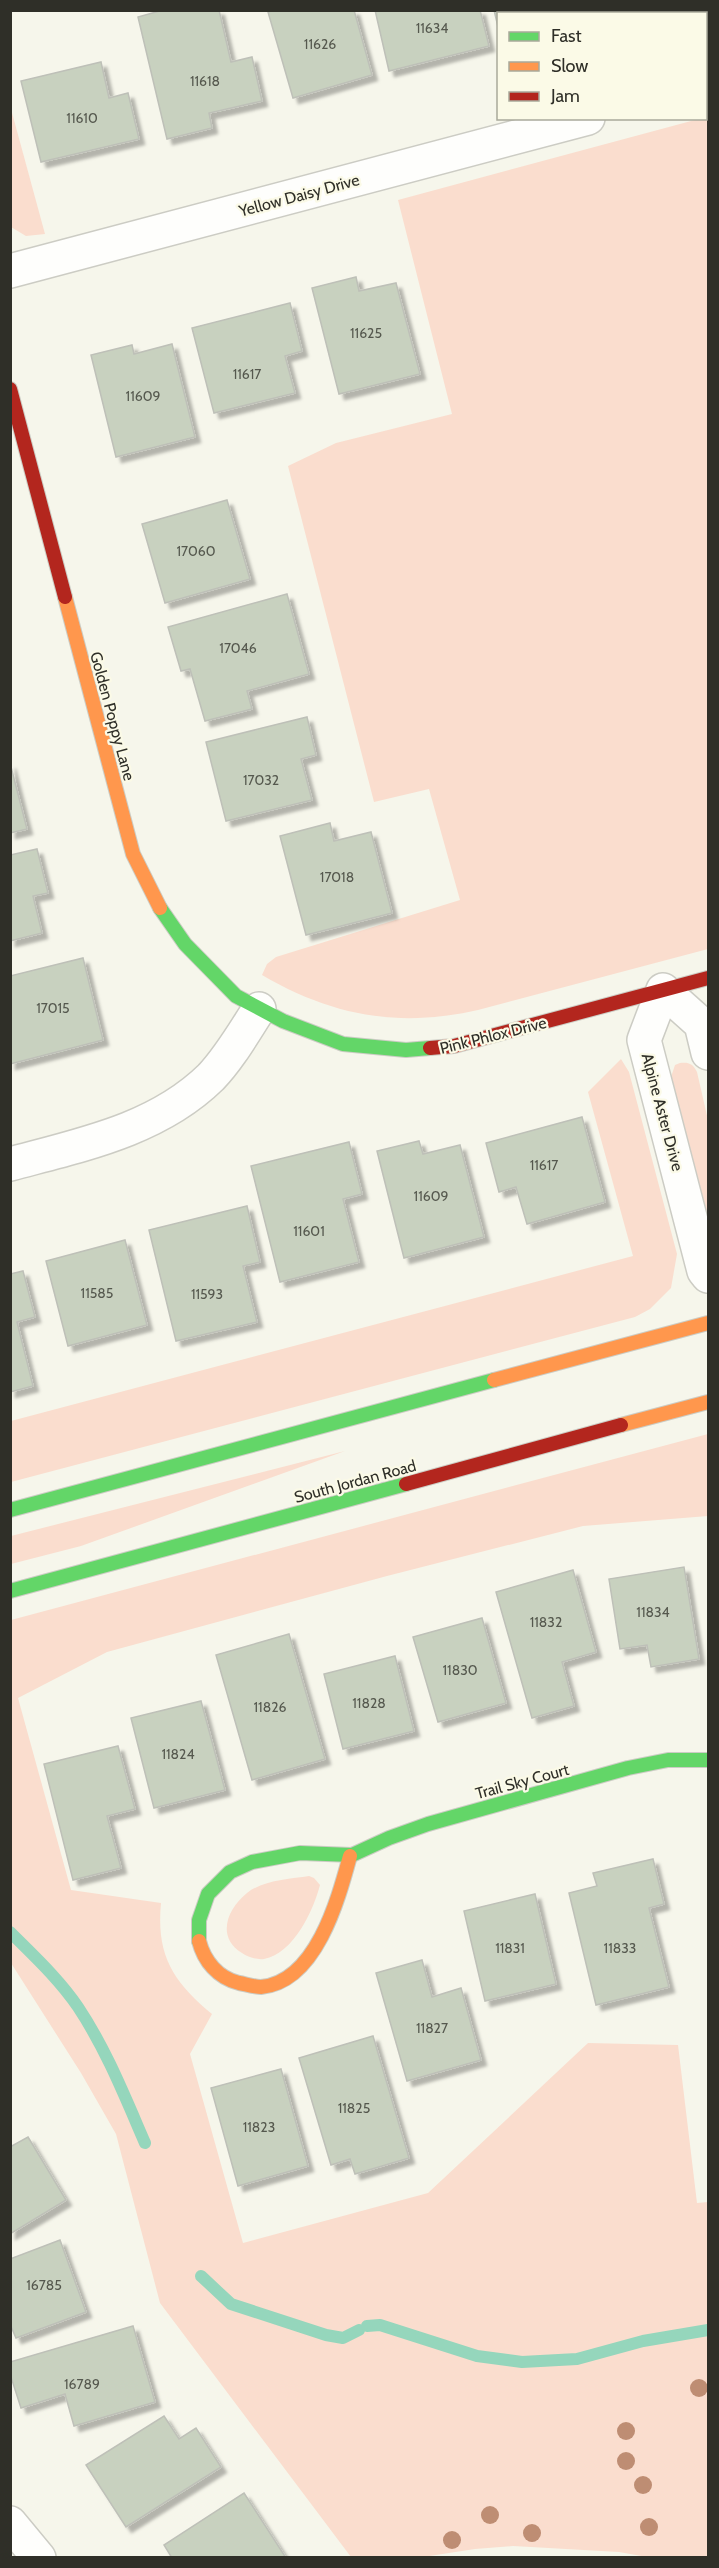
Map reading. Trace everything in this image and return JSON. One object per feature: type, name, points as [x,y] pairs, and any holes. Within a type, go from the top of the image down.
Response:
[{"type":"street","name":"Yellow Daisy Drive","points":[[10,271],[580,120]]},
{"type":"street","name":"Golden Poppy Lane","points":[[10,389],[133,854],[156,903],[184,944],[236,996],[259,1009]]},
{"type":"street","name":"Pink Phlox Drive","points":[[259,1009],[306,1031],[344,1044],[406,1050],[431,1049],[476,1041],[708,978]]},
{"type":"street","points":[[663,990],[701,1024],[708,1053]]},
{"type":"street","name":"Alpine Aster Drive","points":[[663,990],[644,1040],[704,1270],[708,1276]]},
{"type":"street","points":[[10,1164],[123,1131],[175,1106],[210,1077],[228,1058],[259,1009]]},
{"type":"street","points":[[10,1510],[708,1323]]},
{"type":"street","name":"South Jordan Road","points":[[10,1591],[708,1402]]},
{"type":"street","name":"Trail Sky Court","points":[[350,1856],[387,1838],[439,1821],[634,1768],[668,1761],[708,1760]]},
{"type":"street","points":[[312,1852],[350,1856],[336,1906],[318,1945],[301,1968],[271,1984],[246,1986],[224,1977],[203,1957],[197,1935],[198,1914],[207,1897],[222,1879],[248,1864],[280,1857],[312,1852]]},
{"type":"street","points":[[10,2523],[39,2558]]},
{"type":"shaded area","points":[[11,109],[45,234],[26,236],[11,227]]},
{"type":"shaded area","points":[[708,117],[708,949],[478,1010],[421,1018],[393,1018],[340,1009],[288,989],[262,975],[267,964],[276,957],[460,900],[429,789],[374,802],[288,466],[336,443],[452,414],[398,200],[695,120],[707,120]]},
{"type":"shaded area","points":[[621,1059],[629,1072],[677,1254],[671,1288],[650,1309],[635,1317],[11,1482],[11,1421],[633,1256],[588,1092]]},
{"type":"shaded area","points":[[690,1064],[697,1072],[708,1120],[708,1221],[671,1077],[675,1065]]},
{"type":"shaded area","points":[[708,1434],[708,1516],[583,1526],[387,1576],[107,1652],[18,1698],[71,1890],[161,1903],[161,1938],[170,1966],[177,1979],[212,2014],[190,2054],[243,2243],[428,2193],[588,2043],[678,2045],[697,2203],[708,2202],[708,2557],[647,2557],[619,2552],[513,2546],[423,2557],[351,2557],[160,2303],[116,2134],[81,2073],[11,1963],[11,1620]]},
{"type":"shaded area","points":[[345,1451],[81,1546],[11,1564],[11,1536]]},
{"type":"shaded area","points":[[309,1876],[320,1885],[313,1907],[301,1930],[284,1949],[264,1959],[255,1959],[234,1946],[229,1939],[227,1923],[234,1907],[247,1893],[261,1885]]},
{"type":"building","points":[[163,10],[219,10],[231,62],[252,57],[262,101],[209,113],[212,128],[167,139],[138,17]]},
{"type":"building","points":[[274,10],[354,10],[372,75],[293,98],[268,12]]},
{"type":"building","points":[[375,10],[480,10],[489,46],[389,71]]},
{"type":"building","points":[[494,10],[599,10],[596,12],[497,12],[497,23]]},
{"type":"building","points":[[613,10],[646,10],[640,12],[614,12]]},
{"type":"building","points":[[101,62],[109,98],[128,93],[139,139],[41,162],[21,81]]},
{"type":"building","points":[[356,277],[359,291],[396,283],[420,374],[339,394],[312,288]]},
{"type":"building","points":[[290,303],[302,351],[285,356],[295,393],[214,413],[192,328]]},
{"type":"building","points":[[172,344],[195,437],[116,457],[91,355],[132,345],[134,354]]},
{"type":"building","points":[[227,500],[250,579],[165,603],[142,524]]},
{"type":"building","points":[[287,594],[309,674],[247,691],[252,709],[205,721],[190,669],[181,671],[168,627]]},
{"type":"building","points":[[307,717],[316,755],[301,759],[312,800],[226,821],[206,742]]},
{"type":"building","points":[[10,763],[27,829],[10,833]]},
{"type":"building","points":[[330,823],[334,841],[371,832],[392,913],[306,935],[280,836]]},
{"type":"building","points":[[37,849],[48,893],[33,896],[42,933],[10,941],[10,855]]},
{"type":"building","points":[[83,958],[103,1040],[10,1064],[10,976]]},
{"type":"building","points":[[582,1117],[605,1202],[527,1224],[516,1187],[499,1192],[486,1143]]},
{"type":"building","points":[[419,1141],[423,1154],[460,1145],[484,1237],[404,1258],[377,1151]]},
{"type":"building","points":[[349,1142],[362,1194],[343,1199],[359,1262],[280,1282],[251,1166]]},
{"type":"building","points":[[247,1206],[260,1262],[243,1266],[257,1322],[176,1341],[149,1230]]},
{"type":"building","points":[[125,1240],[147,1325],[68,1346],[46,1261]]},
{"type":"building","points":[[23,1271],[35,1317],[17,1322],[33,1386],[10,1392],[10,1274]]},
{"type":"building","points":[[684,1567],[699,1659],[651,1667],[647,1645],[620,1649],[609,1579]]},
{"type":"building","points":[[573,1570],[596,1652],[562,1662],[574,1706],[532,1718],[496,1592]]},
{"type":"building","points":[[482,1618],[506,1703],[438,1722],[413,1637]]},
{"type":"building","points":[[289,1634],[325,1759],[252,1780],[216,1655]]},
{"type":"building","points":[[395,1656],[414,1731],[343,1749],[324,1674]]},
{"type":"building","points":[[201,1701],[225,1790],[154,1808],[131,1718]]},
{"type":"building","points":[[118,1746],[135,1809],[107,1816],[121,1868],[73,1880],[44,1764]]},
{"type":"building","points":[[653,1859],[664,1904],[649,1908],[669,1987],[596,2005],[569,1893],[597,1886],[593,1873]]},
{"type":"building","points":[[535,1894],[556,1984],[485,2001],[464,1911]]},
{"type":"building","points":[[422,1960],[432,1997],[461,1988],[481,2060],[407,2081],[376,1973]]},
{"type":"building","points":[[373,2036],[409,2158],[355,2174],[350,2159],[331,2165],[299,2058]]},
{"type":"building","points":[[281,2069],[308,2166],[238,2186],[211,2088]]},
{"type":"building","points":[[28,2137],[66,2200],[10,2234],[10,2147]]},
{"type":"building","points":[[60,2240],[86,2312],[16,2338],[10,2324],[10,2259]]},
{"type":"building","points":[[133,2326],[155,2402],[74,2426],[65,2394],[21,2408],[10,2374],[10,2362]]},
{"type":"building","points":[[164,2416],[179,2439],[196,2428],[221,2467],[126,2527],[86,2465]]},
{"type":"building","points":[[244,2493],[286,2558],[172,2558],[164,2545]]},
{"type":"waterway","points":[[10,1932],[54,1977],[78,2007],[106,2056],[145,2143]]},
{"type":"waterway","points":[[201,2276],[231,2304],[326,2335],[343,2338],[359,2330]]},
{"type":"waterway","points":[[367,2326],[380,2325],[477,2356],[522,2362],[577,2359],[643,2341],[708,2330]]},
{"type":"traffic: fast","points":[[160,908],[185,944],[236,996],[283,1021],[343,1044],[406,1050],[430,1048]]},
{"type":"traffic: fast","points":[[10,1510],[494,1380]]},
{"type":"traffic: fast","points":[[10,1591],[406,1484]]},
{"type":"traffic: fast","points":[[199,1941],[199,1920],[208,1894],[230,1872],[252,1862],[300,1853],[352,1855],[428,1824],[628,1768],[668,1760],[708,1760]]},
{"type":"traffic: slow","points":[[65,597],[133,854],[160,908]]},
{"type":"traffic: slow","points":[[494,1380],[708,1323]]},
{"type":"traffic: slow","points":[[621,1425],[708,1402]]},
{"type":"traffic: slow","points":[[199,1941],[208,1962],[218,1973],[231,1981],[258,1987],[280,1982],[296,1971],[322,1936],[339,1894],[350,1856]]},
{"type":"traffic: jam","points":[[10,389],[65,597]]},
{"type":"traffic: jam","points":[[430,1048],[454,1046],[708,978]]},
{"type":"traffic: jam","points":[[406,1484],[621,1425]]}]
